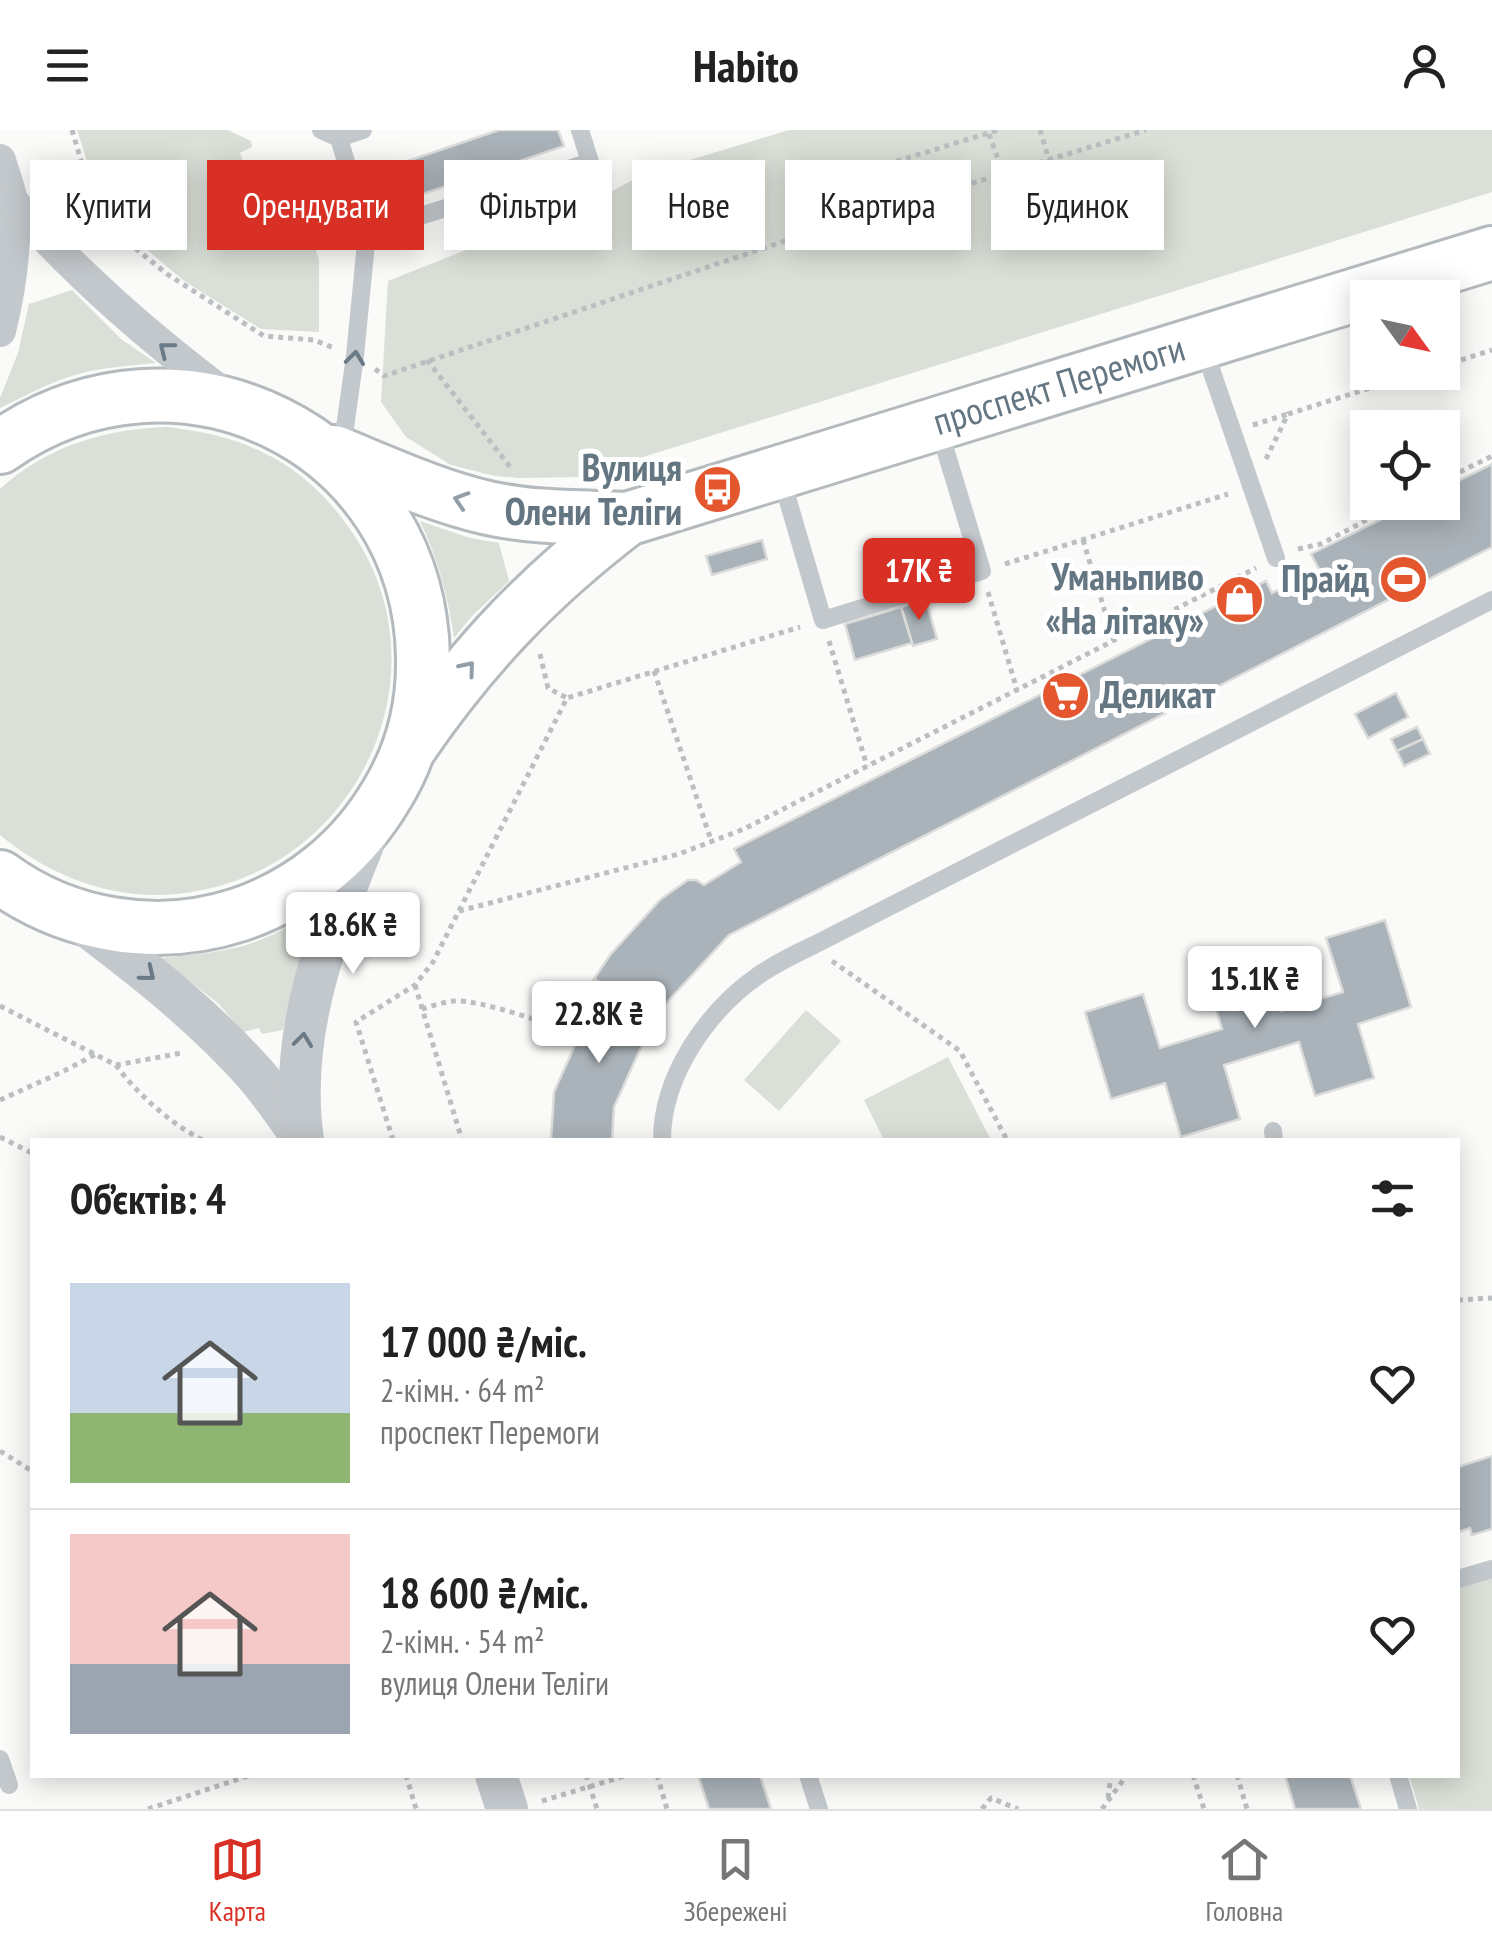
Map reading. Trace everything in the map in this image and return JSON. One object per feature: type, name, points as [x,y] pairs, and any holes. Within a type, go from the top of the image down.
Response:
[{"type":"main road","name":"проспект Перемоги","points":[[326,448],[421,486],[490,508],[550,516],[627,519],[1492,252]]},
{"type":"main road","points":[[0,447],[57,414],[93,402],[168,394],[243,408],[326,448],[388,526],[410,578],[423,634],[424,672],[420,710],[410,746],[376,814],[323,870],[258,908],[184,927],[108,924],[36,900],[1,879]]},
{"type":"main road","name":"проспект Перемоги","points":[[410,746],[466,669],[502,630],[560,573],[627,519]]},
{"type":"street","points":[[0,160],[13,202],[14,246],[0,331]]},
{"type":"street","points":[[13,202],[50,244],[126,317],[243,408]]},
{"type":"street","points":[[302,1138],[300,1069],[312,986],[376,814]]},
{"type":"street","points":[[72,914],[210,1027],[257,1077],[302,1138]]},
{"type":"street","points":[[499,1778],[524,1805]]},
{"type":"lane","points":[[321,130],[339,138],[364,130]]},
{"type":"lane","points":[[424,215],[590,162],[580,130]]},
{"type":"lane","points":[[339,138],[345,160]]},
{"type":"lane","points":[[326,448],[355,356],[365,250]]},
{"type":"lane","points":[[1201,341],[1276,558]]},
{"type":"lane","points":[[780,472],[823,620],[982,571],[938,423]]},
{"type":"lane","points":[[662,1138],[667,1097],[688,1055],[719,1011],[757,976],[1492,600]]},
{"type":"lane","points":[[1460,1578],[1492,1568]]},
{"type":"lane","points":[[0,1759],[8,1785]]},
{"type":"lane","points":[[809,1778],[819,1809]]},
{"type":"lane","points":[[1399,1778],[1408,1809]]},
{"type":"path","points":[[72,130],[98,218],[167,274],[264,336],[314,340],[355,356],[384,376],[785,241]]},
{"type":"path","points":[[900,160],[998,130]]},
{"type":"path","points":[[1040,130],[1049,160],[1145,130]]},
{"type":"path","points":[[989,133],[999,160]]},
{"type":"path","points":[[1460,360],[1492,350]]},
{"type":"path","points":[[427,360],[519,478]]},
{"type":"path","points":[[1232,431],[1364,390]]},
{"type":"path","points":[[1017,690],[982,571],[1252,486],[1288,414]]},
{"type":"path","points":[[1460,473],[1492,456]]},
{"type":"path","points":[[459,912],[712,843],[1276,558],[1321,544],[1367,520]]},
{"type":"path","points":[[1083,540],[1114,641]]},
{"type":"path","points":[[538,642],[548,688],[567,698],[823,620],[868,766]]},
{"type":"path","points":[[654,672],[712,843]]},
{"type":"path","points":[[391,1138],[356,1022],[415,985],[433,962],[567,698]]},
{"type":"path","points":[[814,944],[834,963],[960,1051],[1006,1138]]},
{"type":"path","points":[[415,985],[461,1138]]},
{"type":"path","points":[[422,1009],[450,1001],[468,1002],[579,1036]]},
{"type":"path","points":[[0,1100],[96,1054]]},
{"type":"path","points":[[116,1064],[126,1079],[183,1130],[199,1138]]},
{"type":"path","points":[[0,1137],[30,1152]]},
{"type":"path","points":[[1460,1300],[1492,1298]]},
{"type":"path","points":[[0,1450],[30,1470]]},
{"type":"path","points":[[148,1809],[241,1778]]},
{"type":"path","points":[[407,1778],[416,1809]]},
{"type":"path","points":[[587,1778],[597,1809]]},
{"type":"path","points":[[524,1805],[618,1778]]},
{"type":"path","points":[[658,1778],[667,1809]]},
{"type":"path","points":[[1108,1801],[1112,1778]]},
{"type":"path","points":[[1102,1809],[1125,1778]]},
{"type":"path","points":[[1193,1778],[1204,1809]]},
{"type":"path","points":[[1238,1778],[1247,1809]]},
{"type":"path","points":[[982,1809],[991,1798],[1018,1809]]},
{"type":"shaded area","points":[[77,130],[228,130],[251,141],[252,147],[240,153],[242,160],[207,160],[207,250],[316,250],[319,332],[261,329],[184,281],[148,250],[187,250],[187,160],[87,160]]},
{"type":"shaded area","points":[[789,130],[1492,130],[1492,192],[579,477],[495,476],[451,465],[406,437],[381,402],[388,281],[466,250],[612,250],[612,191],[632,180],[632,250],[765,250],[765,160],[690,160]]},
{"type":"shaded area","points":[[72,290],[121,339],[156,363],[75,375],[0,408],[29,304]]},
{"type":"shaded area","points":[[167,427],[216,435],[251,447],[276,459],[312,486],[352,532],[379,586],[391,643],[388,699],[372,753],[343,801],[304,842],[255,873],[197,891],[144,895],[92,886],[68,877],[0,835],[0,489],[37,461],[78,443],[121,431]]},
{"type":"shaded area","points":[[420,521],[499,543],[509,581],[454,638],[441,578]]},
{"type":"shaded area","points":[[318,911],[298,965],[283,1030],[262,1034],[259,1028],[243,1032],[219,1004],[160,958],[246,945]]},
{"type":"shaded area","points":[[806,1010],[841,1041],[779,1111],[744,1080]]},
{"type":"shaded area","points":[[948,1057],[990,1138],[883,1138],[864,1100]]},
{"type":"shaded area","points":[[1492,1576],[1492,1809],[1419,1809],[1410,1778],[1460,1778],[1460,1586]]},
{"type":"building","points":[[499,130],[558,130],[564,146],[523,160],[444,160],[444,187],[424,193],[424,160],[410,160]]},
{"type":"building","points":[[1492,464],[1492,547],[729,935],[656,1014],[594,979],[610,955],[661,899],[688,880],[704,885],[741,862],[734,849],[1266,581],[1272,593],[1319,569],[1311,554],[1380,520],[1460,520],[1460,480]]},
{"type":"building","points":[[762,540],[767,559],[712,575],[706,556]]},
{"type":"building","points":[[926,600],[937,639],[913,646],[901,607]]},
{"type":"building","points":[[901,607],[912,643],[855,660],[845,624]]},
{"type":"building","points":[[1396,693],[1408,717],[1368,738],[1355,714]]},
{"type":"building","points":[[1417,727],[1423,739],[1397,751],[1391,739]]},
{"type":"building","points":[[1423,739],[1430,754],[1404,766],[1397,751]]},
{"type":"building","points":[[1385,920],[1411,1007],[1358,1024],[1374,1078],[1315,1096],[1299,1042],[1224,1065],[1240,1119],[1181,1137],[1165,1083],[1111,1099],[1085,1012],[1143,994],[1160,1048],[1222,1029],[1206,975],[1264,957],[1281,1011],[1343,992],[1326,938]]},
{"type":"building","points":[[594,979],[656,1014],[614,1107],[612,1138],[551,1138],[554,1092],[579,1036]]},
{"type":"building","points":[[1492,1456],[1492,1529],[1472,1535],[1470,1528],[1460,1531],[1460,1466]]},
{"type":"building","points":[[699,1778],[761,1778],[771,1809],[709,1809]]},
{"type":"building","points":[[1286,1778],[1351,1778],[1361,1809],[1295,1809]]},
{"type":"place","name":"Вулиця Олени Теліги","points":[[717,490]]},
{"type":"place","name":"Прайд","points":[[1404,579]]},
{"type":"place","name":"Уманьпиво «На літаку»","points":[[1239,599]]},
{"type":"place","name":"Деликат","points":[[1065,695]]}]
